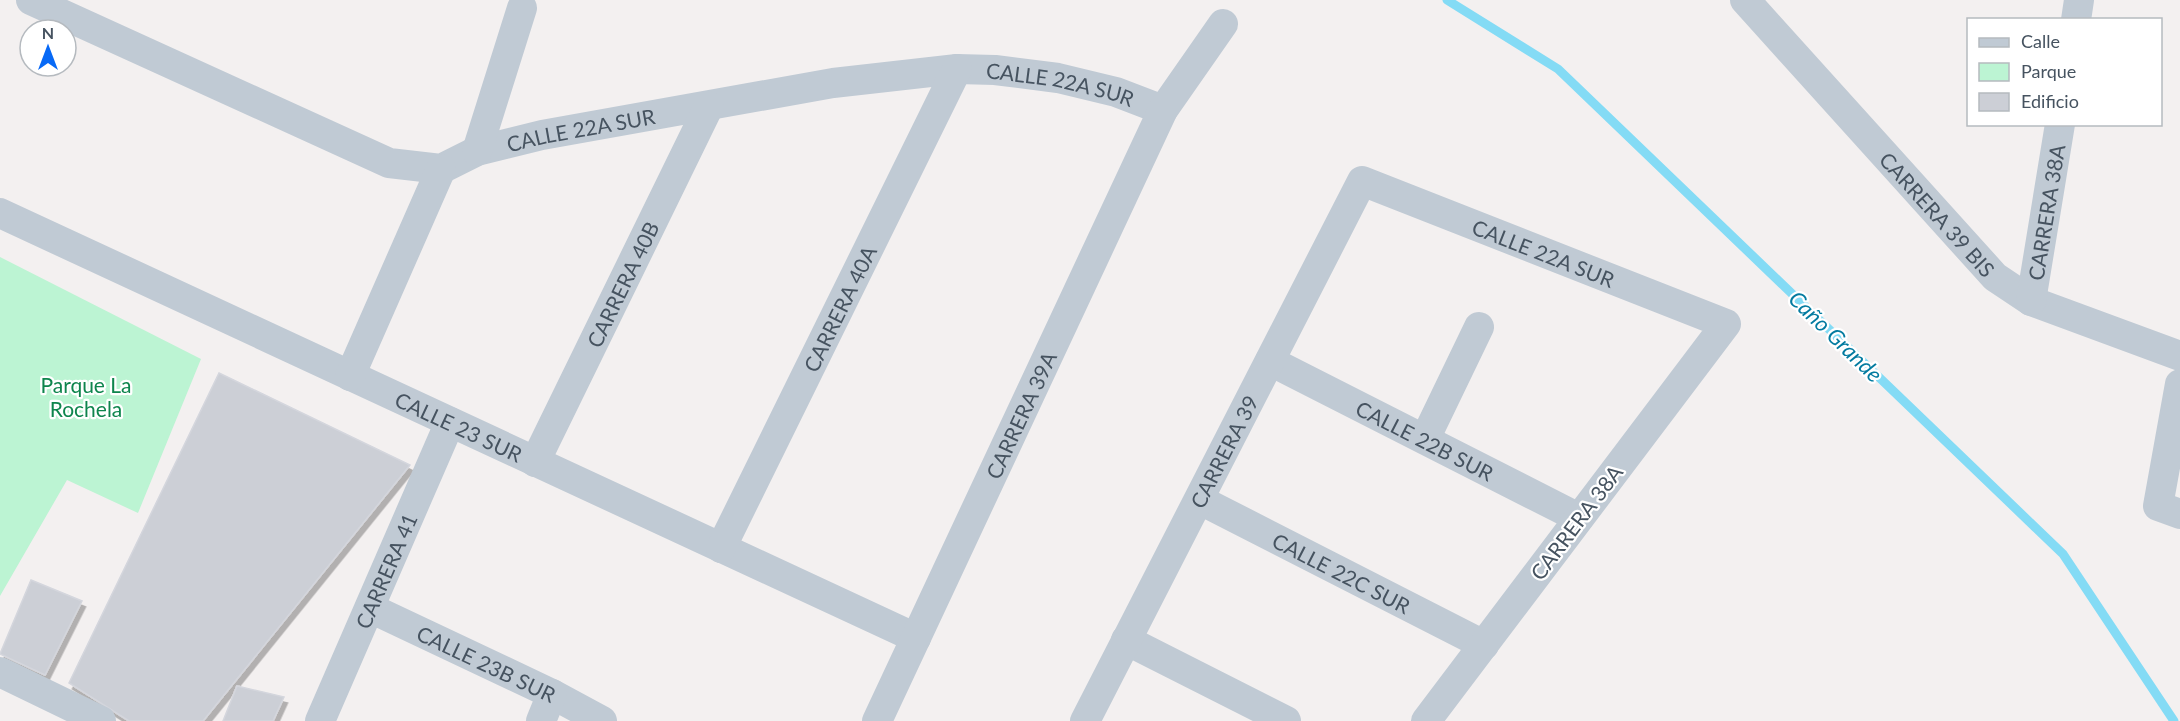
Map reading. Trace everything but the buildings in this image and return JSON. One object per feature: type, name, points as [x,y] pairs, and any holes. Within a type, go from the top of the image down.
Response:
[{"type":"street","points":[[31,0],[389,163],[441,170],[350,376]]},
{"type":"street","name":"CARRERA 39 BIS","points":[[1745,0],[1995,277],[2031,301],[2180,356]]},
{"type":"street","points":[[2076,18],[2079,0]]},
{"type":"street","points":[[477,151],[522,8]]},
{"type":"street","name":"CARRERA 39A","points":[[877,721],[1163,110],[1223,24]]},
{"type":"street","name":"CALLE 22A SUR","points":[[441,170],[477,151],[542,135],[832,83],[957,69],[995,70],[1058,78],[1116,92],[1163,110]]},
{"type":"street","name":"CARRERA 40A","points":[[721,548],[957,69]]},
{"type":"street","name":"CARRERA 40B","points":[[535,462],[709,106]]},
{"type":"street","name":"CARRERA 38A","points":[[2031,301],[2060,126]]},
{"type":"street","name":"CALLE 22A SUR","points":[[1362,181],[1726,324]]},
{"type":"street","name":"CARRERA 39","points":[[1085,721],[1362,181]]},
{"type":"street","name":"CALLE 23 SUR","points":[[0,213],[916,638]]},
{"type":"street","name":"CARRERA 38A","points":[[1426,721],[1726,324]]},
{"type":"street","points":[[1425,439],[1479,327]]},
{"type":"street","name":"CALLE 22B SUR","points":[[1270,361],[1579,518]]},
{"type":"street","points":[[2169,510],[2180,384]]},
{"type":"street","name":"CARRERA 41","points":[[320,721],[450,422]]},
{"type":"street","name":"CALLE 22C SUR","points":[[1200,500],[1484,645]]},
{"type":"street","name":"CALLE 23B SUR","points":[[370,608],[546,708],[602,721]]},
{"type":"street","points":[[1126,640],[1286,721]]},
{"type":"street","points":[[0,672],[101,721]]},
{"type":"green space","name":"Parque La Rochela","points":[[0,257],[201,359],[138,513],[67,480],[0,596]]},
{"type":"waterway","name":"Caño Grande","points":[[1447,0],[1558,69],[2063,554],[2174,721]]}]
